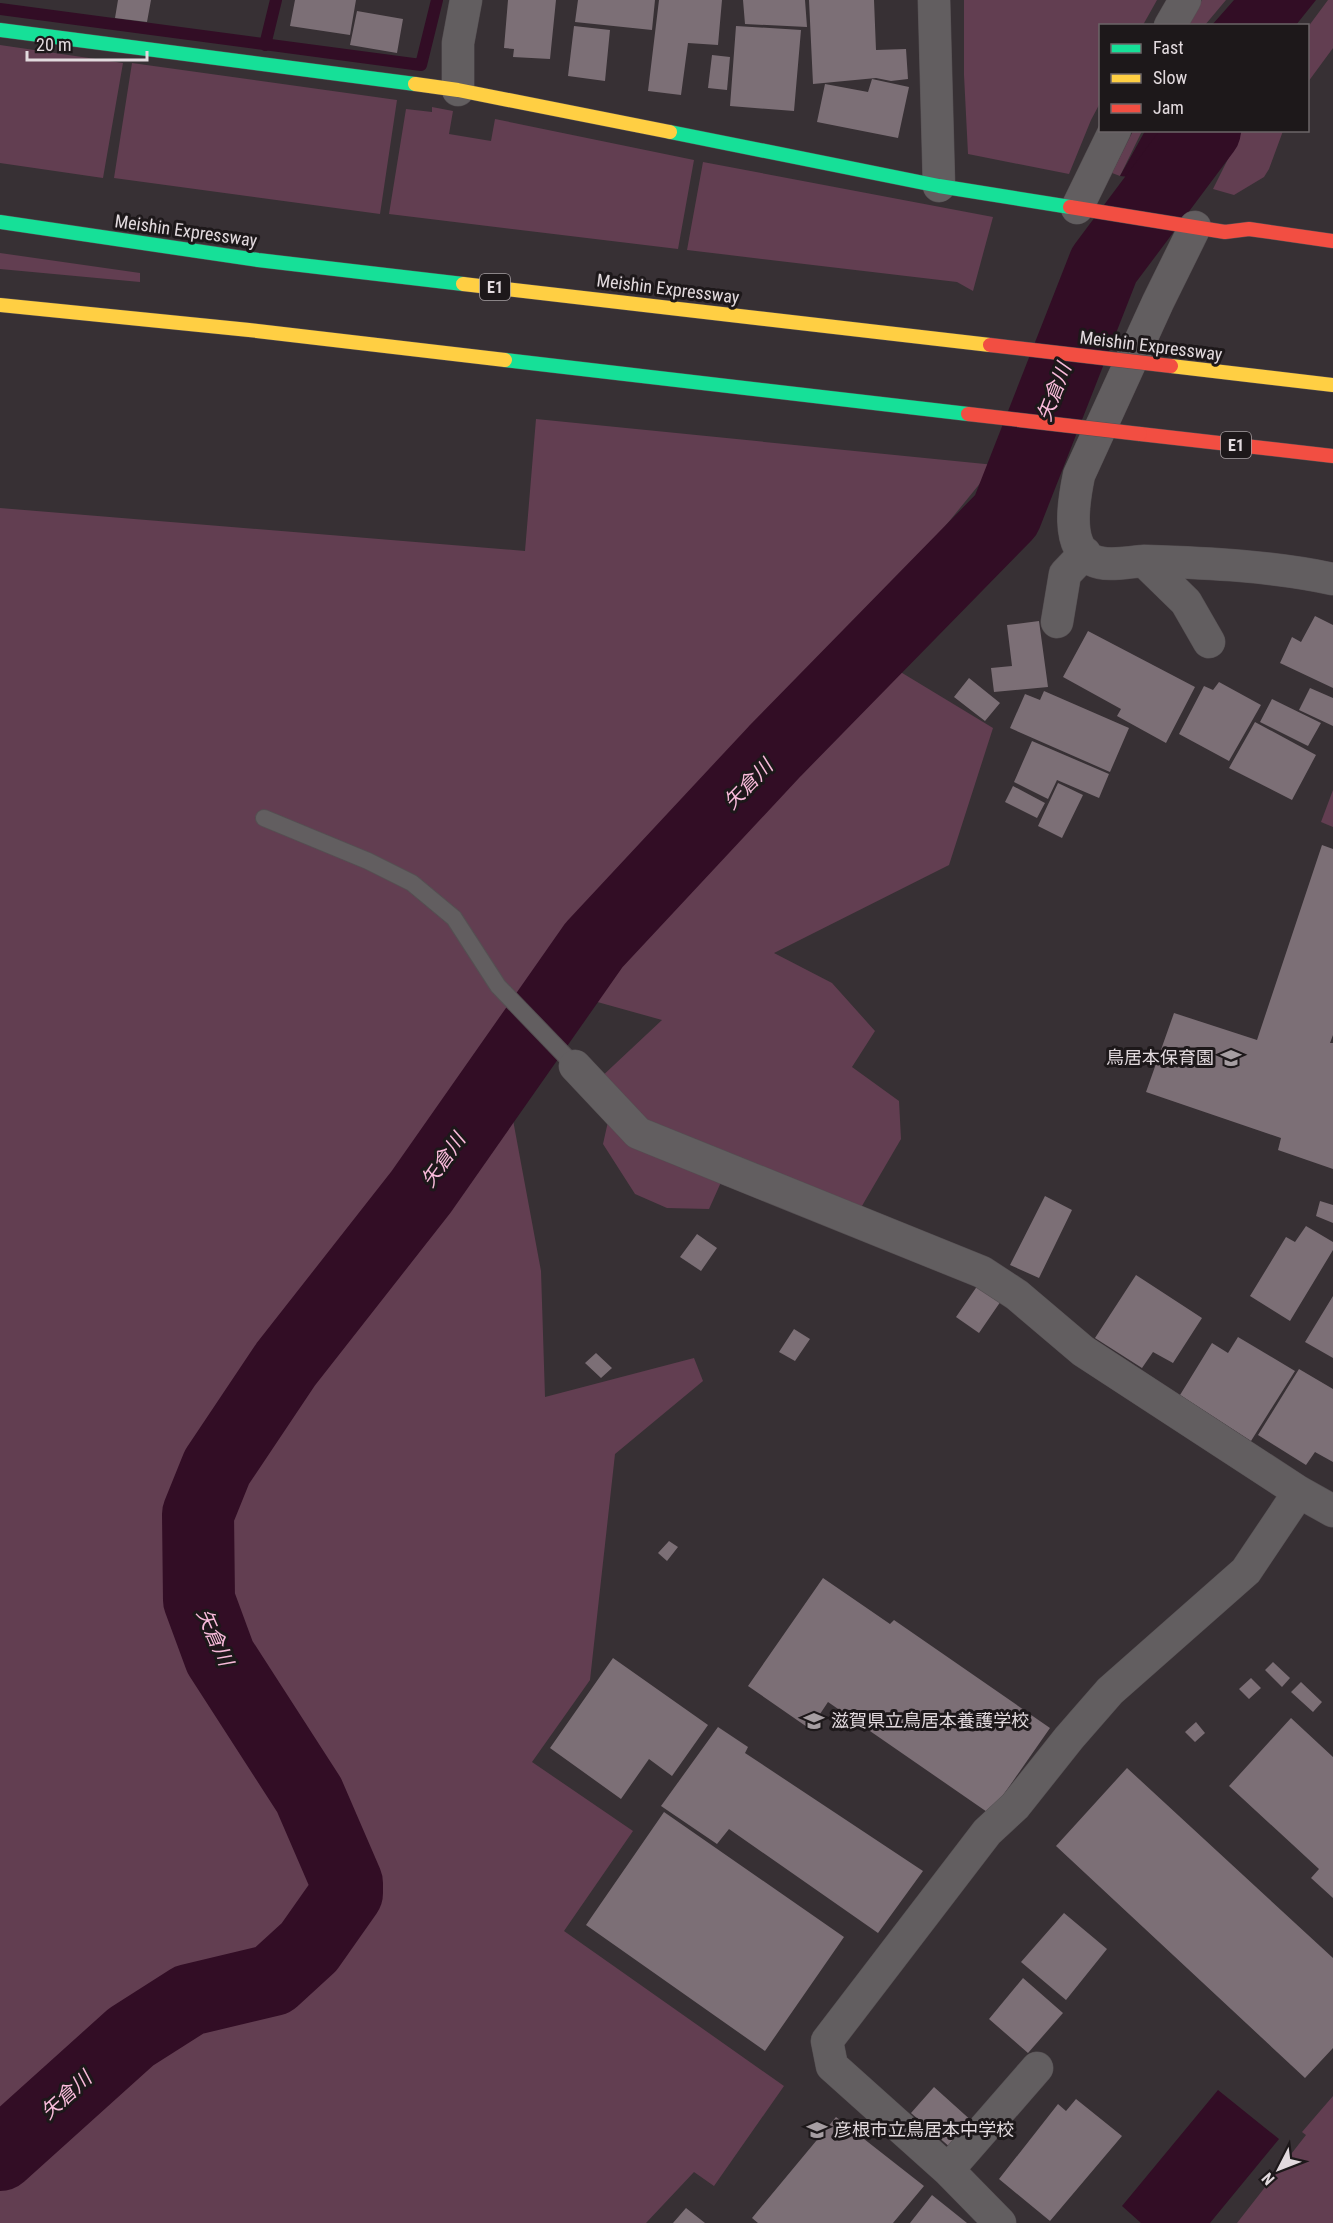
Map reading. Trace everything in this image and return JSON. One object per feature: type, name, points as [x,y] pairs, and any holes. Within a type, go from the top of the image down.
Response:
[{"type":"main road","points":[[0,30],[458,90],[939,186],[1225,232],[1249,229],[1333,241]]},
{"type":"main road","name":"Meishin Expressway","points":[[0,222],[258,260],[1333,385]]},
{"type":"main road","name":"E1","points":[[0,305],[249,330],[1333,456]]},
{"type":"street","points":[[458,90],[459,43],[466,0]]},
{"type":"street","points":[[934,0],[939,186]]},
{"type":"street","points":[[1171,24],[1185,0]]},
{"type":"street","points":[[1087,210],[1115,132]]},
{"type":"street","points":[[1188,226],[1158,302],[1079,475],[1074,500],[1074,526],[1079,547],[1092,560],[1105,563],[1144,561],[1237,567],[1333,579]]},
{"type":"street","points":[[1057,622],[1065,574],[1085,554]]},
{"type":"street","points":[[1144,561],[1186,602],[1209,642]]},
{"type":"street","points":[[575,1066],[638,1133],[982,1272],[1017,1295],[1083,1351],[1322,1500],[1246,1571],[1110,1690],[1015,1806],[987,1832],[826,2041],[832,2066],[948,2170],[1000,2223]]},
{"type":"street","points":[[948,2170],[1037,2068]]},
{"type":"lane","points":[[264,818],[368,861],[412,883],[454,918],[498,986],[575,1066]]},
{"type":"shaded area","points":[[964,0],[1157,0],[1144,24],[1099,24],[1099,105],[1069,174],[968,154],[964,75]]},
{"type":"shaded area","points":[[1202,0],[1226,0],[1206,24],[1187,24]]},
{"type":"shaded area","points":[[1234,0],[1316,0],[1297,24],[1213,24]]},
{"type":"shaded area","points":[[1328,0],[1333,0],[1333,48],[1309,81],[1309,26]]},
{"type":"shaded area","points":[[0,45],[123,63],[103,178],[0,163]]},
{"type":"shaded area","points":[[132,63],[397,100],[380,214],[114,178]]},
{"type":"shaded area","points":[[432,107],[453,111],[449,134],[491,141],[495,119],[694,160],[678,249],[389,214],[406,109],[432,112]]},
{"type":"shaded area","points":[[1132,132],[1142,132],[1120,176],[1112,173]]},
{"type":"shaded area","points":[[1144,132],[1231,132],[1201,185],[1120,176]]},
{"type":"shaded area","points":[[1242,132],[1283,132],[1264,177],[1234,195],[1213,189]]},
{"type":"shaded area","points":[[703,162],[993,217],[973,291],[957,282],[687,250]]},
{"type":"shaded area","points":[[0,253],[140,273],[140,282],[0,269]]},
{"type":"shaded area","points":[[536,419],[995,465],[851,642],[993,728],[949,865],[774,953],[832,983],[875,1031],[852,1067],[899,1101],[901,1139],[859,1211],[662,1135],[598,1080],[662,1020],[540,986],[498,1039],[541,1271],[545,1397],[694,1358],[703,1381],[615,1454],[590,1680],[532,1762],[633,1831],[564,1931],[784,2086],[714,2186],[694,2172],[646,2223],[0,2223],[0,508],[525,551]]},
{"type":"shaded area","points":[[1333,790],[1333,827],[1321,822]]},
{"type":"shaded area","points":[[609,1117],[722,1180],[709,1209],[667,1208],[635,1194],[603,1144]]},
{"type":"shaded area","points":[[1218,2090],[1279,2139],[1210,2223],[1141,2223],[1122,2206]]},
{"type":"shaded area","points":[[1333,2096],[1333,2223],[1237,2223],[1306,2135],[1302,2132]]},
{"type":"building","points":[[118,0],[151,0],[147,22],[115,18]]},
{"type":"building","points":[[295,0],[356,0],[350,35],[290,26]]},
{"type":"building","points":[[508,0],[556,0],[550,59],[513,57],[514,49],[504,48]]},
{"type":"building","points":[[578,0],[655,0],[652,30],[575,22]]},
{"type":"building","points":[[659,0],[722,0],[718,45],[688,43],[681,95],[648,91]]},
{"type":"building","points":[[743,0],[805,0],[807,27],[745,24]]},
{"type":"building","points":[[809,0],[874,0],[876,50],[906,49],[908,79],[891,81],[876,78],[813,84]]},
{"type":"building","points":[[357,11],[403,19],[397,53],[350,45]]},
{"type":"building","points":[[574,26],[610,30],[605,81],[568,76]]},
{"type":"building","points":[[736,26],[801,30],[794,111],[730,106]]},
{"type":"building","points":[[712,55],[730,57],[727,90],[708,88]]},
{"type":"building","points":[[872,79],[909,87],[898,138],[817,122],[825,84],[868,92]]},
{"type":"building","points":[[1315,616],[1333,625],[1333,688],[1280,663],[1292,637],[1301,642]]},
{"type":"building","points":[[1039,621],[1048,687],[994,692],[991,668],[1012,666],[1007,625]]},
{"type":"building","points":[[1088,631],[1195,687],[1166,743],[1117,716],[1121,709],[1063,677]]},
{"type":"building","points":[[969,678],[1000,703],[985,721],[954,697]]},
{"type":"building","points":[[1219,682],[1261,705],[1229,761],[1179,734],[1204,686],[1213,690]]},
{"type":"building","points":[[1310,688],[1333,698],[1333,726],[1299,710]]},
{"type":"building","points":[[1044,691],[1129,728],[1110,772],[1010,728],[1025,694],[1040,700]]},
{"type":"building","points":[[1272,699],[1321,723],[1308,746],[1260,722]]},
{"type":"building","points":[[1255,722],[1316,755],[1292,800],[1229,768]]},
{"type":"building","points":[[1032,741],[1109,774],[1099,798],[1057,780],[1048,799],[1014,782]]},
{"type":"building","points":[[1058,783],[1083,795],[1062,838],[1038,826]]},
{"type":"building","points":[[1013,786],[1045,803],[1037,818],[1005,802]]},
{"type":"building","name":"鳥居本保育園","points":[[1322,845],[1333,849],[1333,1035],[1330,1043],[1333,1043],[1333,1169],[1278,1150],[1281,1138],[1146,1092],[1174,1013],[1257,1040]]},
{"type":"building","points":[[1045,1196],[1072,1210],[1039,1278],[1010,1265]]},
{"type":"building","points":[[1320,1201],[1333,1205],[1333,1223],[1316,1216]]},
{"type":"building","points":[[1306,1226],[1333,1242],[1333,1250],[1290,1321],[1250,1296],[1286,1237],[1295,1242]]},
{"type":"building","points":[[697,1234],[717,1248],[701,1271],[680,1257]]},
{"type":"building","points":[[1136,1275],[1202,1318],[1173,1363],[1153,1352],[1142,1368],[1095,1338]]},
{"type":"building","points":[[980,1282],[1003,1298],[979,1333],[956,1317]]},
{"type":"building","points":[[1333,1296],[1333,1358],[1305,1342]]},
{"type":"building","points":[[794,1329],[810,1339],[795,1361],[779,1352]]},
{"type":"building","points":[[1238,1337],[1295,1371],[1251,1441],[1180,1395],[1212,1343],[1228,1353]]},
{"type":"building","points":[[596,1353],[612,1368],[601,1378],[585,1363]]},
{"type":"building","points":[[1299,1369],[1333,1389],[1333,1462],[1315,1452],[1306,1465],[1258,1435]]},
{"type":"building","points":[[669,1541],[678,1547],[667,1561],[658,1553]]},
{"type":"building","points":[[823,1578],[890,1624],[894,1620],[1050,1728],[990,1814],[828,1702],[810,1729],[748,1686]]},
{"type":"building","points":[[613,1658],[708,1725],[672,1776],[649,1759],[621,1799],[550,1748]]},
{"type":"building","points":[[1273,1662],[1290,1678],[1282,1687],[1265,1670]]},
{"type":"building","points":[[1251,1678],[1261,1688],[1249,1699],[1239,1689]]},
{"type":"building","points":[[1301,1682],[1322,1702],[1313,1712],[1291,1692]]},
{"type":"building","points":[[1291,1718],[1333,1757],[1333,1898],[1311,1878],[1319,1869],[1229,1786]]},
{"type":"building","points":[[1196,1722],[1205,1733],[1195,1742],[1185,1732]]},
{"type":"building","points":[[718,1727],[748,1747],[745,1753],[923,1871],[878,1933],[729,1829],[717,1844],[661,1806]]},
{"type":"building","points":[[1127,1768],[1333,1958],[1333,2048],[1305,2078],[1056,1846]]},
{"type":"building","points":[[664,1812],[844,1937],[765,2051],[586,1925]]},
{"type":"building","points":[[1064,1913],[1107,1949],[1066,2000],[1021,1962]]},
{"type":"building","points":[[1023,1978],[1063,2013],[1028,2053],[989,2019]]},
{"type":"building","points":[[934,2087],[974,2123],[952,2149],[911,2113]]},
{"type":"building","points":[[1076,2099],[1122,2136],[1050,2221],[999,2179],[1058,2104],[1066,2111]]},
{"type":"building","points":[[836,2117],[924,2186],[893,2223],[758,2223],[752,2218]]},
{"type":"building","points":[[932,2195],[967,2223],[910,2223]]},
{"type":"building","points":[[686,2208],[705,2223],[673,2223]]},
{"type":"waterway","points":[[265,45],[276,0]]},
{"type":"waterway","points":[[0,9],[421,65],[437,0]]},
{"type":"waterway","name":"矢倉川","points":[[0,2155],[131,2037],[189,2000],[273,1980],[309,1947],[347,1893],[347,1883],[309,1795],[220,1657],[199,1600],[198,1514],[217,1467],[286,1364],[421,1192],[594,945],[775,751],[1006,515],[1104,265],[1204,132]]},
{"type":"traffic: fast","points":[[0,30],[415,84]]},
{"type":"traffic: fast","points":[[670,132],[939,186],[1070,207]]},
{"type":"traffic: fast","points":[[0,222],[258,260],[463,284]]},
{"type":"traffic: fast","points":[[505,360],[968,414]]},
{"type":"traffic: slow","points":[[415,84],[458,90],[670,132]]},
{"type":"traffic: slow","points":[[463,284],[990,345]]},
{"type":"traffic: slow","points":[[0,305],[249,330],[505,360]]},
{"type":"traffic: slow","points":[[1171,366],[1333,385]]},
{"type":"traffic: jam","points":[[1070,207],[1225,232],[1249,229],[1333,241]]},
{"type":"traffic: jam","points":[[990,345],[1171,366]]},
{"type":"traffic: jam","points":[[968,414],[1140,434]]},
{"type":"traffic: jam","points":[[1140,434],[1333,456]]},
{"type":"place","name":"鳥居本保育園","points":[[1231,1058]]},
{"type":"place","name":"滋賀県立鳥居本養護学校","points":[[814,1721]]},
{"type":"place","name":"彦根市立鳥居本中学校","points":[[817,2130]]}]
